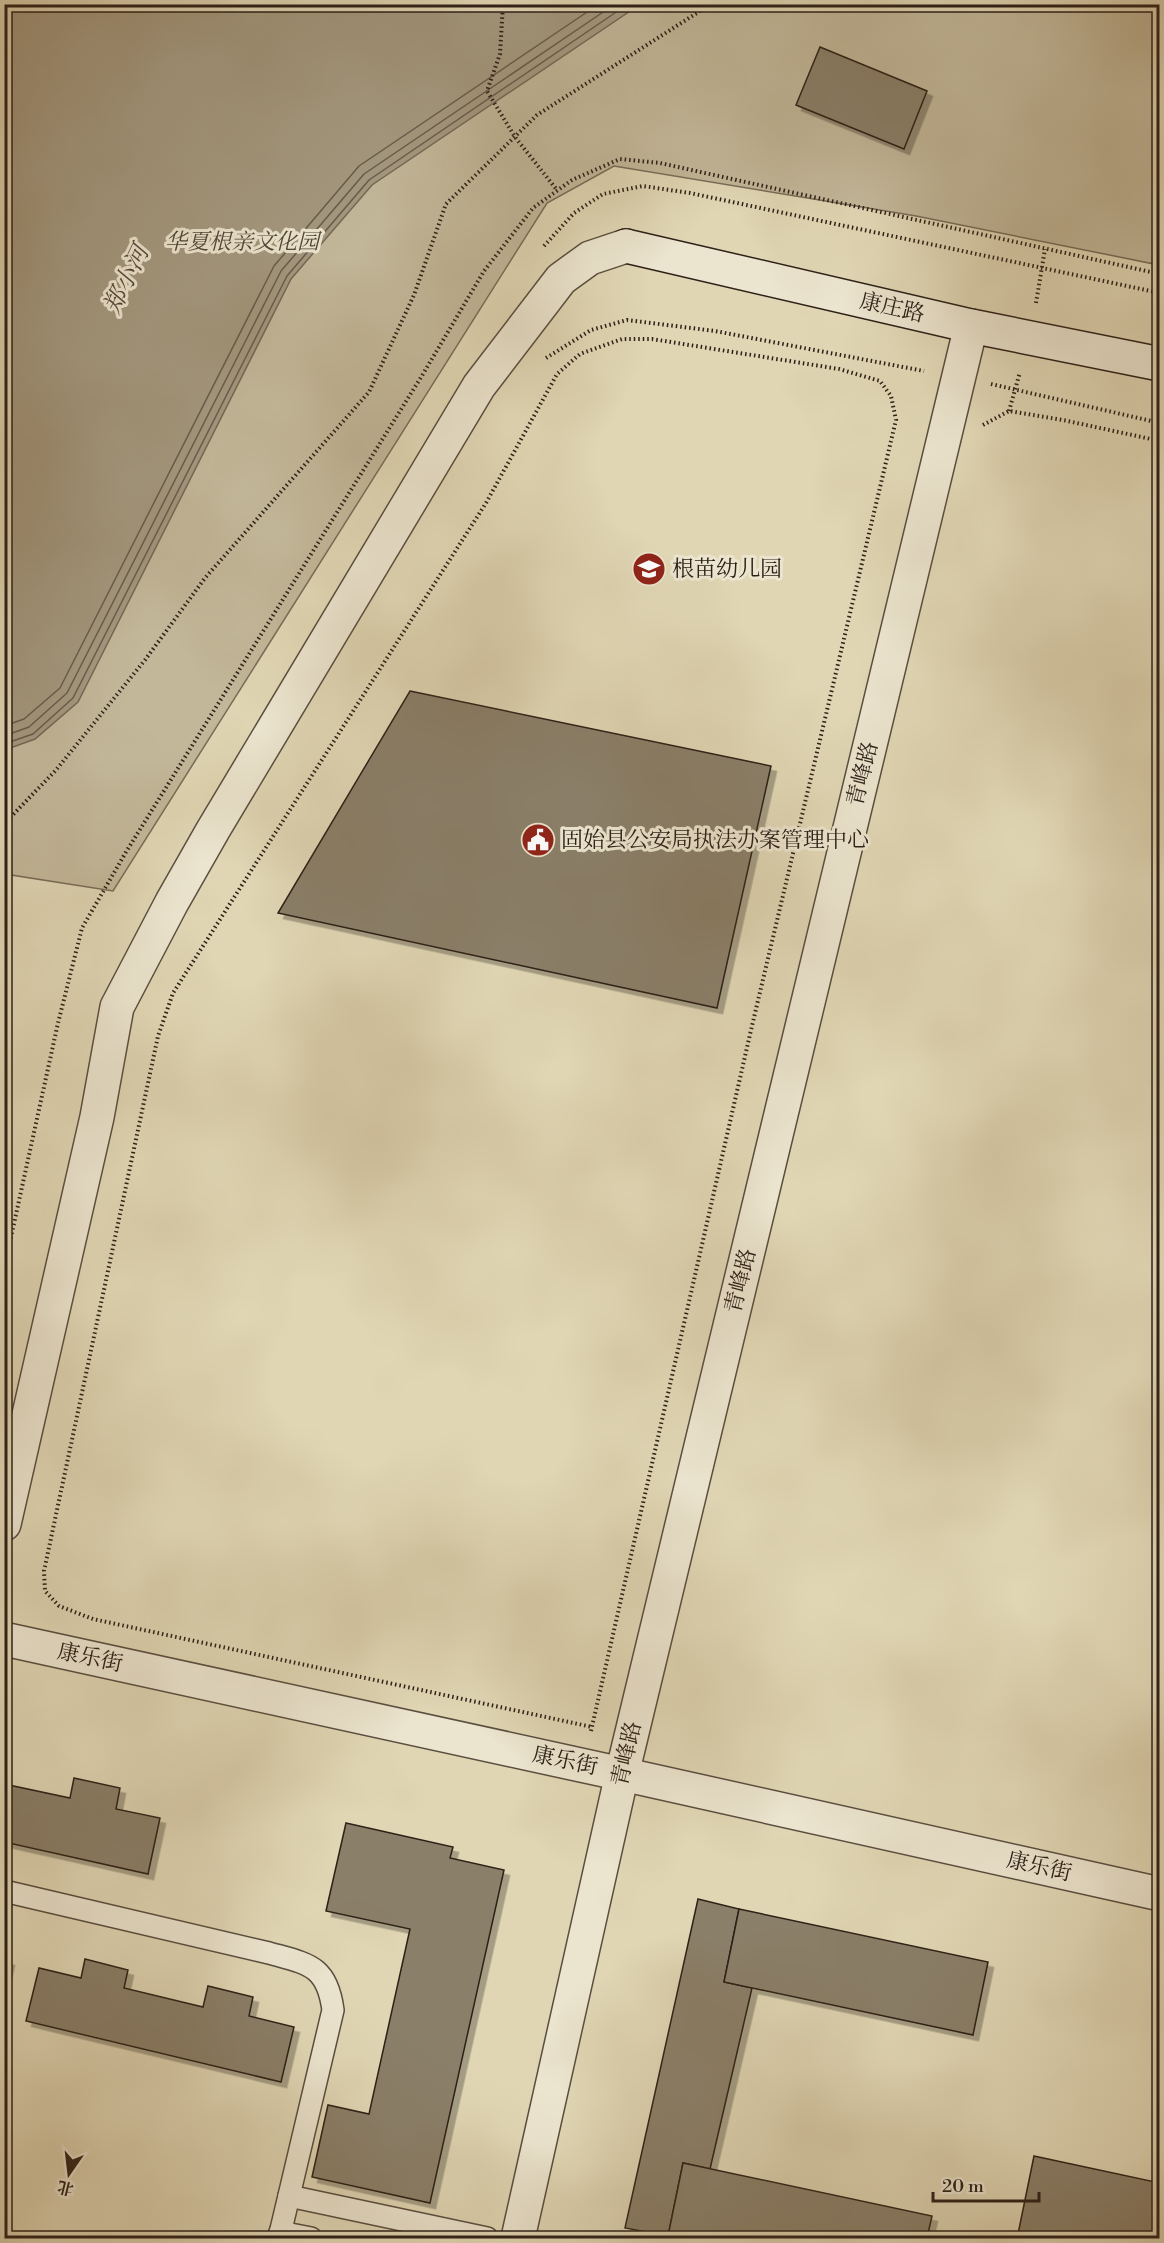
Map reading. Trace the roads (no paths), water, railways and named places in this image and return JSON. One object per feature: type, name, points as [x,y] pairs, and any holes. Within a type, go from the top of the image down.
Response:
[{"type":"street","name":"康庄路","points":[[4,1524],[98,1117],[117,1006],[213,830],[479,386],[561,279],[590,258],[626,246],[971,326],[1160,364]]},
{"type":"street","name":"青峰路","points":[[518,2238],[622,1774],[971,326]]},
{"type":"street","name":"康乐街","points":[[4,1639],[584,1765],[1160,1894]]},
{"type":"lane","points":[[4,1892],[269,1953],[302,1962],[321,1974],[331,1992],[333,2010],[279,2235],[311,2238]]},
{"type":"lane","points":[[289,2196],[487,2238]]},
{"type":"water","name":"郑小河","points":[[8,5],[639,5],[372,185],[291,279],[78,702],[35,739],[5,750],[4,9]]},
{"type":"place","name":"根苗幼儿园","points":[[649,569]]},
{"type":"place","name":"固始县公安局执法办案管理中心","points":[[538,840]]},
{"type":"park label","name":"华夏根亲文化园","points":[[242,242]]}]
